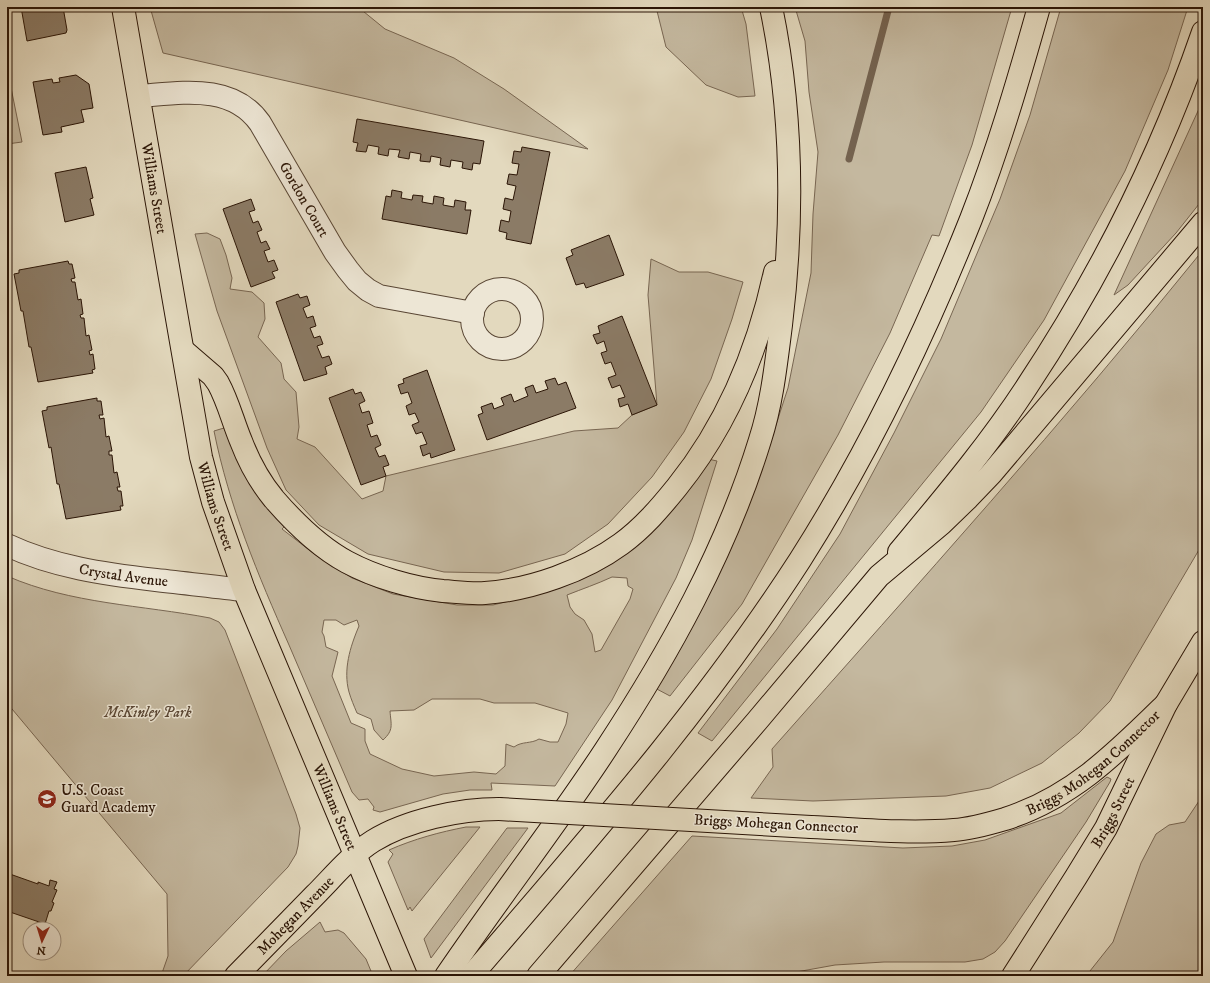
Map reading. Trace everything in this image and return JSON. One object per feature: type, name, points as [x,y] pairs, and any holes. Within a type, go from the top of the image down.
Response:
[{"type":"main road","name":"Williams Street","points":[[123,7],[184,351],[201,458],[213,502],[244,590],[406,976]]},
{"type":"main road","points":[[446,976],[471,939],[543,841],[610,742],[651,676],[711,565],[727,530],[760,442],[766,420],[774,376],[784,307],[790,194],[789,138],[785,89],[778,37],[771,7]]},
{"type":"main road","points":[[470,976],[598,828],[710,689],[761,618],[800,560],[837,499],[891,397],[942,289],[990,165],[1024,60],[1039,7]]},
{"type":"main road","points":[[538,976],[757,721],[879,576],[960,478],[997,429],[1025,389],[1069,318],[1103,259],[1136,194],[1171,117],[1203,32]]},
{"type":"main road","points":[[184,351],[213,376],[218,383],[241,443],[254,468],[275,500],[305,531],[346,562],[367,571],[412,586],[460,593],[484,594],[546,581],[589,564],[620,544],[643,526],[669,497],[708,444],[726,412],[753,351],[770,295],[784,235],[790,194]]},
{"type":"main road","points":[[879,576],[941,524],[991,474],[1203,223]]},
{"type":"main road","name":"Briggs Street","points":[[1013,976],[1106,828],[1166,704],[1203,642]]},
{"type":"main road","name":"Briggs Mohegan Connector","points":[[356,855],[370,843],[381,837],[438,816],[465,811],[500,810],[920,832],[956,830],[985,825],[1027,812],[1076,784],[1128,741],[1166,704]]},
{"type":"main road","name":"Mohegan Avenue","points":[[236,976],[356,855]]},
{"type":"street","name":"Gordon Court","points":[[139,96],[178,93],[207,93],[232,100],[247,108],[260,123],[335,252],[357,281],[373,293],[386,298],[473,314]]},
{"type":"street","name":"Crystal Avenue","points":[[7,544],[56,563],[101,573],[244,590]]},
{"type":"green space","points":[[150,7],[358,7],[385,29],[454,58],[504,89],[588,149],[163,53]]},
{"type":"green space","points":[[656,7],[741,7],[746,24],[755,96],[738,97],[706,85],[666,47]]},
{"type":"green space","points":[[795,7],[1012,7],[972,145],[939,236],[932,235],[890,333],[838,435],[742,604],[670,696],[653,687],[756,486],[788,388],[811,273],[813,214],[818,152],[809,92],[805,41]]},
{"type":"green space","points":[[1061,7],[1188,7],[1168,70],[1125,171],[1044,320],[981,412],[712,741],[698,733],[777,629],[840,534],[894,433],[941,339],[1000,199],[1030,115]]},
{"type":"green space","points":[[7,68],[22,142],[7,144]]},
{"type":"green space","points":[[1203,100],[1203,199],[1176,233],[1128,285],[1114,295]]},
{"type":"green space","points":[[207,233],[220,239],[232,278],[230,289],[252,292],[264,303],[265,319],[258,337],[281,363],[284,379],[296,392],[299,427],[297,439],[315,447],[362,499],[383,491],[386,476],[574,431],[618,428],[632,415],[657,405],[648,295],[651,259],[679,272],[708,272],[743,282],[711,379],[684,432],[652,477],[608,524],[565,554],[499,573],[444,572],[368,554],[319,525],[286,490],[267,448],[217,311],[195,234]]},
{"type":"green space","points":[[1203,250],[1203,543],[1110,701],[1079,733],[1042,763],[990,788],[946,796],[813,801],[751,798],[773,767],[772,749],[1044,440]]},
{"type":"green space","points":[[224,428],[240,466],[286,525],[282,529],[317,556],[352,578],[393,594],[457,605],[493,605],[533,595],[576,581],[708,459],[717,461],[692,540],[676,578],[612,700],[555,786],[491,783],[492,790],[470,790],[443,794],[380,812],[373,810],[374,807],[368,799],[359,800],[352,792],[277,619],[246,540],[236,513],[220,459],[214,431]],"holes":[[[612,577],[627,578],[628,586],[633,589],[630,599],[601,650],[595,652],[592,634],[584,620],[575,614],[570,607],[567,595]],[[324,620],[336,620],[344,625],[357,620],[359,626],[348,659],[347,684],[357,713],[371,719],[374,730],[383,740],[390,730],[390,711],[414,710],[432,699],[480,699],[494,703],[535,703],[568,713],[566,724],[558,742],[550,742],[539,739],[514,747],[506,744],[505,766],[496,774],[474,772],[434,776],[402,769],[370,754],[365,741],[365,729],[351,723],[332,676],[338,652],[326,647],[322,632]]]},
{"type":"green space","name":"McKinley Park","points":[[7,576],[56,593],[107,603],[210,618],[219,622],[225,630],[296,814],[300,828],[298,846],[296,854],[288,867],[183,976],[161,976],[168,956],[167,894],[7,703]]},
{"type":"green space","points":[[1107,777],[1111,779],[1110,782],[1086,822],[1005,941],[995,952],[983,959],[965,962],[884,962],[835,965],[774,976],[569,976],[692,836],[903,848],[952,846],[985,840],[1061,813]]},
{"type":"green space","points":[[1203,795],[1203,976],[1086,976],[1113,942],[1141,863],[1156,834],[1169,825],[1185,822]]},
{"type":"green space","points":[[466,827],[480,827],[412,911],[410,907],[408,910],[388,862],[393,854],[389,850],[427,836]]},
{"type":"green space","points":[[507,828],[528,828],[431,958],[424,939]]},
{"type":"green space","points":[[320,922],[325,932],[338,930],[344,933],[366,959],[373,976],[262,976],[286,951]]},
{"type":"building","points":[[21,7],[63,7],[67,30],[66,33],[27,41]]},
{"type":"building","points":[[76,75],[89,84],[93,108],[81,110],[84,122],[61,127],[62,132],[43,135],[33,82],[52,79],[53,83],[60,82],[59,78]]},
{"type":"building","points":[[357,119],[484,141],[480,164],[473,163],[472,170],[462,168],[463,162],[451,160],[450,167],[440,165],[441,158],[431,156],[430,162],[420,161],[421,154],[410,152],[409,159],[398,157],[400,150],[389,149],[388,156],[378,154],[379,147],[368,145],[366,152],[356,151],[358,143],[353,142]]},
{"type":"building","points":[[522,147],[550,152],[531,244],[506,239],[507,233],[499,231],[501,220],[509,222],[511,211],[503,209],[505,198],[513,200],[516,186],[507,184],[509,174],[517,175],[519,164],[512,163],[514,151],[521,152]]},
{"type":"building","points":[[86,167],[93,198],[90,199],[94,215],[65,222],[55,173]]},
{"type":"building","points":[[392,190],[402,192],[401,198],[412,200],[413,195],[423,196],[422,202],[433,204],[434,196],[444,198],[443,205],[454,207],[455,200],[466,202],[465,210],[471,210],[467,234],[382,219],[386,196],[391,197]]},
{"type":"building","points":[[251,199],[255,210],[249,212],[253,223],[258,221],[262,230],[257,232],[261,243],[266,241],[270,249],[264,251],[268,262],[274,260],[278,270],[272,272],[275,278],[251,287],[223,209]]},
{"type":"building","points":[[609,235],[624,275],[586,288],[584,283],[576,285],[566,258],[573,255],[571,250]]},
{"type":"building","points":[[68,261],[69,264],[72,264],[75,278],[71,279],[72,282],[75,282],[78,300],[81,299],[83,314],[80,315],[81,318],[84,318],[86,336],[89,335],[92,350],[89,351],[90,355],[93,354],[95,369],[92,370],[93,373],[38,382],[14,274],[19,273],[19,270]]},
{"type":"building","points":[[298,294],[300,298],[307,296],[310,305],[303,308],[307,318],[313,316],[316,326],[310,328],[314,338],[320,336],[323,344],[317,346],[322,358],[329,356],[332,364],[325,367],[327,374],[304,381],[276,302]]},
{"type":"building","points":[[622,316],[657,405],[632,415],[628,404],[620,407],[618,399],[625,397],[620,385],[612,388],[608,378],[616,375],[611,362],[605,364],[601,353],[607,351],[604,341],[597,344],[593,335],[600,333],[598,326]]},
{"type":"building","points":[[427,370],[455,450],[431,458],[430,453],[423,456],[420,446],[427,444],[422,432],[416,434],[412,425],[419,422],[415,413],[409,415],[406,406],[412,403],[408,392],[401,394],[398,385],[404,383],[403,379]]},
{"type":"building","points":[[555,378],[558,385],[566,382],[576,408],[487,440],[478,415],[483,413],[481,407],[492,403],[494,409],[504,405],[501,398],[511,394],[514,402],[528,396],[525,388],[533,385],[536,393],[548,389],[545,381]]},
{"type":"building","points":[[353,389],[355,394],[361,392],[365,401],[359,404],[362,413],[369,411],[373,423],[367,425],[371,437],[377,435],[381,445],[375,448],[379,457],[385,455],[389,465],[383,467],[386,476],[361,485],[329,398]]},
{"type":"building","points":[[97,398],[97,401],[101,401],[103,415],[99,415],[100,419],[104,418],[106,437],[109,436],[112,451],[109,451],[109,455],[112,455],[114,473],[117,472],[120,487],[117,487],[118,491],[121,491],[123,506],[120,506],[121,510],[66,519],[42,411],[47,410],[47,407]]},
{"type":"building","points":[[7,873],[38,884],[38,882],[49,886],[50,880],[57,882],[54,889],[57,890],[52,902],[54,903],[51,911],[49,911],[46,921],[36,921],[7,911]]},
{"type":"waterway","points":[[849,159],[889,7]]},
{"type":"place","name":"U.S. Coast Guard Academy","points":[[47,799]]}]
